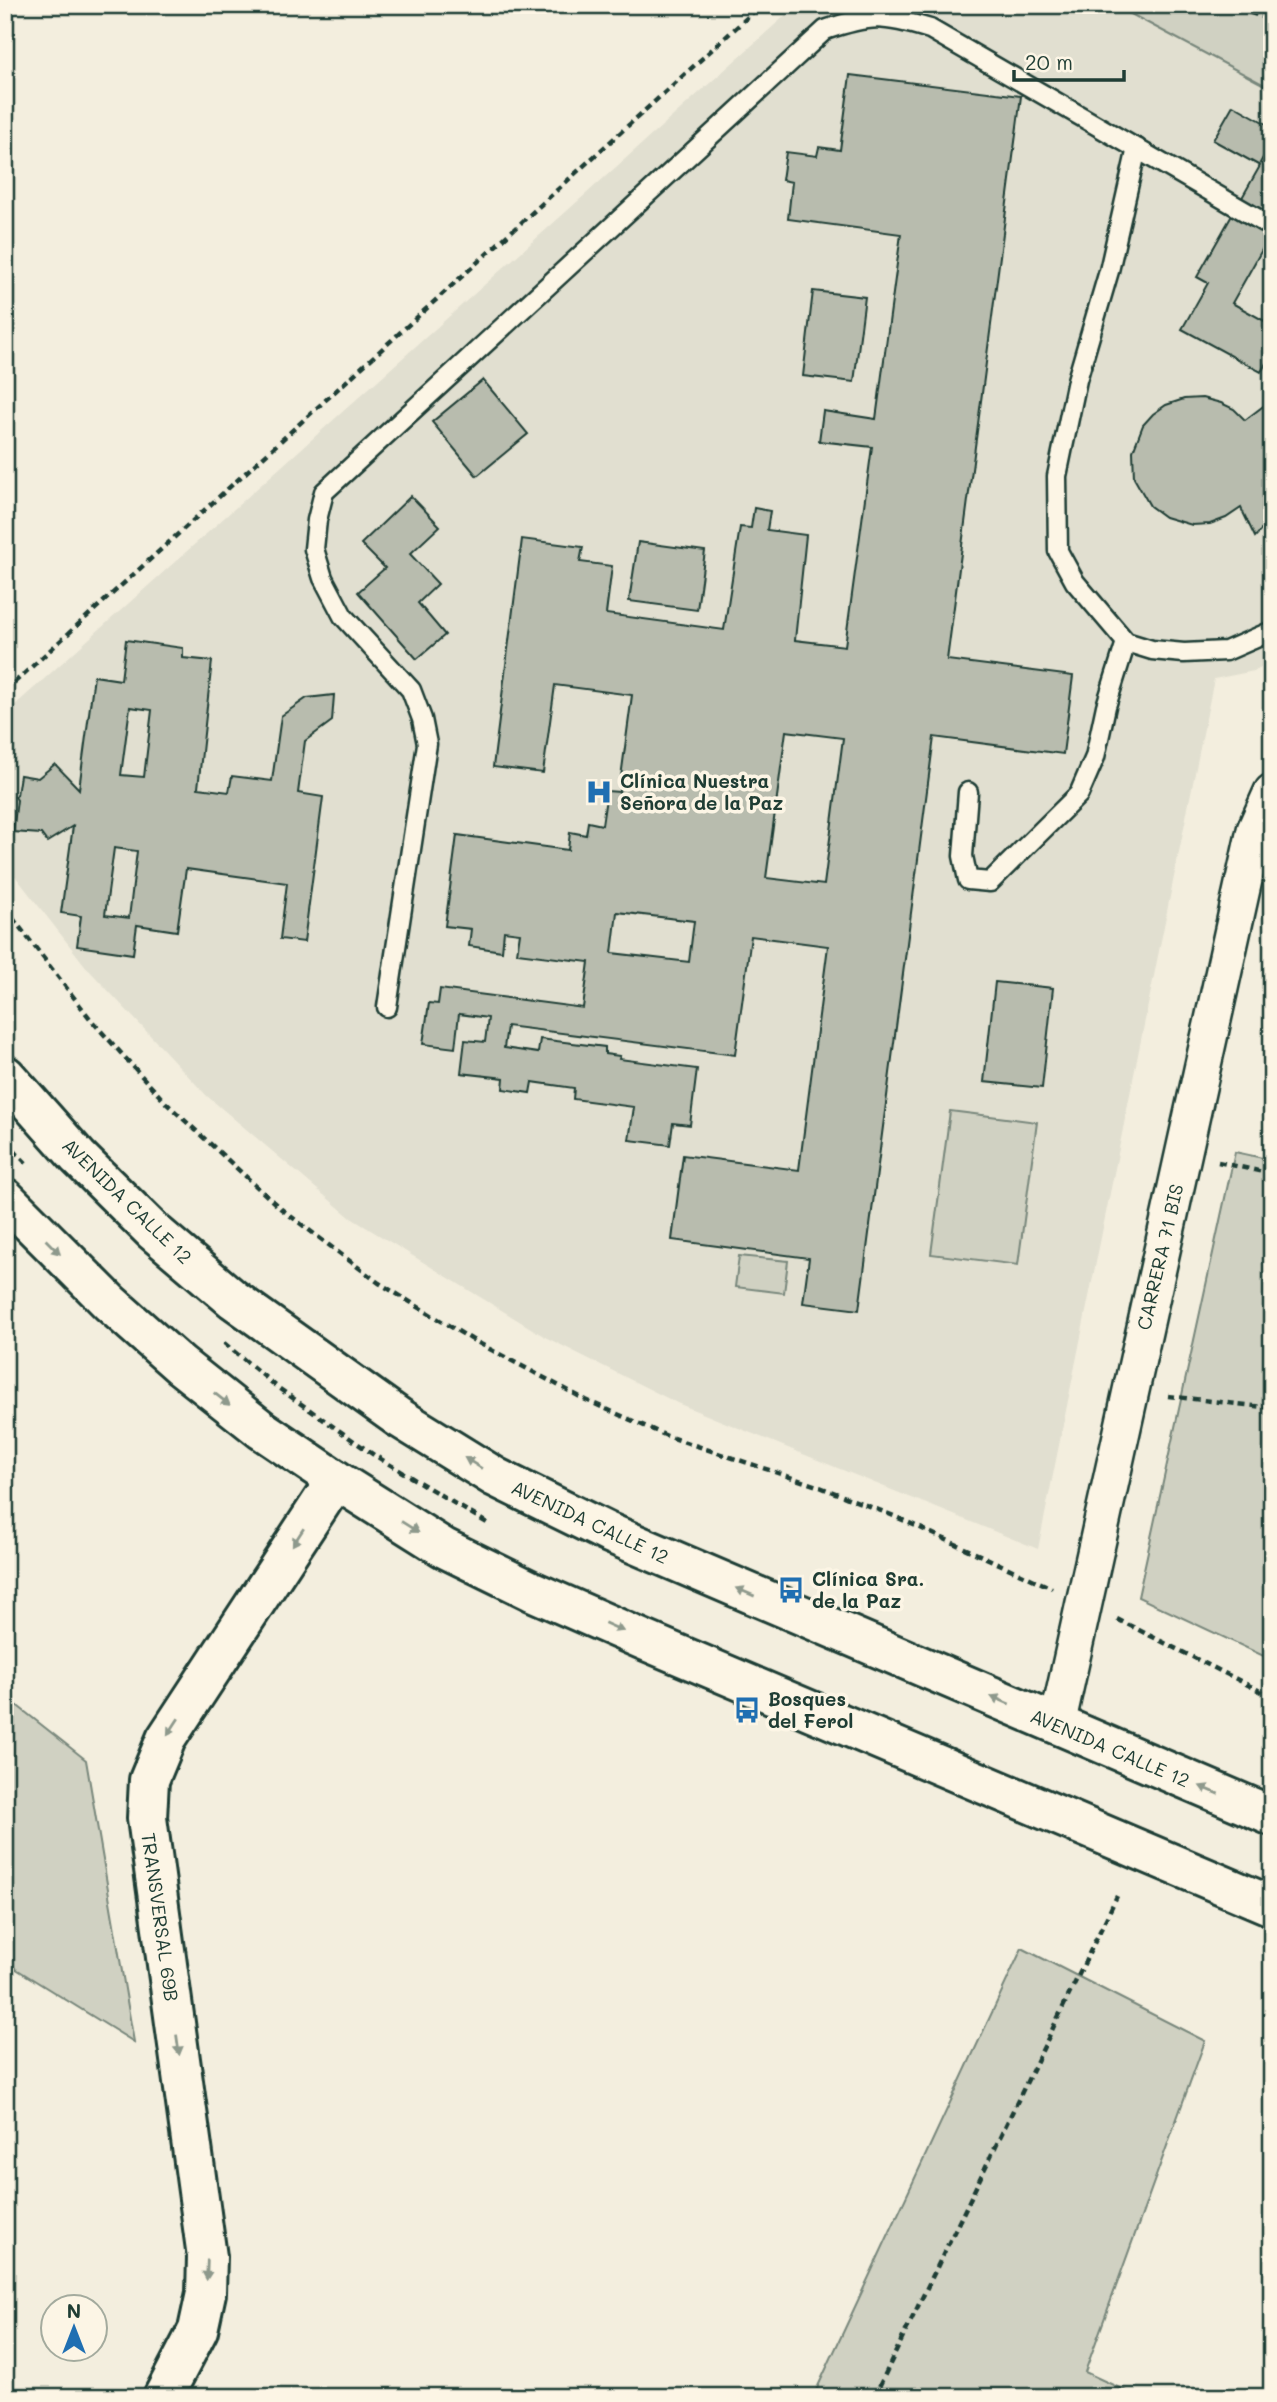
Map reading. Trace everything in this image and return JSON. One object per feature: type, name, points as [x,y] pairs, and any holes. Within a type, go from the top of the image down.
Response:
[{"type":"main road","name":"AVENIDA CALLE 12","points":[[5,1075],[78,1157],[153,1231],[233,1299],[398,1417],[495,1477],[607,1532],[1272,1816]]},
{"type":"main road","points":[[5,1198],[110,1303],[180,1365],[262,1430],[444,1548],[531,1591],[1272,1906]]},
{"type":"main road","name":"TRANSVERSAL 69B","points":[[163,2397],[198,2330],[206,2293],[208,2257],[146,1818],[149,1780],[166,1739],[336,1480]]},
{"type":"street","name":"CARRERA 71 BIS","points":[[1057,1725],[1255,830],[1272,792]]},
{"type":"lane","points":[[387,1007],[427,744],[422,719],[411,690],[343,616],[323,578],[314,549],[324,492],[825,30],[859,18],[891,18],[930,29],[1272,226]]},
{"type":"lane","points":[[1137,148],[1109,271],[1077,380],[1057,476],[1058,551],[1075,582],[1126,642],[1152,650],[1184,653],[1226,651],[1272,631]]},
{"type":"lane","points":[[968,792],[963,856],[968,880],[990,882],[1079,794],[1095,757],[1106,706],[1126,642]]},
{"type":"path","points":[[5,691],[761,5]]},
{"type":"path","points":[[1227,5],[1272,20]]},
{"type":"path","points":[[5,908],[92,1021],[166,1103],[280,1208],[379,1283],[471,1339],[586,1400],[667,1436],[820,1487],[894,1516],[1084,1602],[1272,1697]]},
{"type":"path","points":[[1218,1162],[1272,1174]]},
{"type":"path","points":[[1168,1396],[1272,1408]]},
{"type":"path","points":[[874,2397],[1117,1896]]},
{"type":"shaded area","name":"Clínica Nuestra Señora de la Paz","points":[[797,5],[1114,5],[1272,89],[1272,663],[1254,671],[1214,679],[1038,1549],[677,1403],[547,1338],[351,1218],[207,1096],[87,968],[5,863],[5,714]]},
{"type":"shaded area","points":[[1114,5],[1272,5],[1272,89]]},
{"type":"shaded area","points":[[950,1111],[1037,1122],[1018,1265],[931,1254]]},
{"type":"shaded area","points":[[1235,1152],[1272,1160],[1272,1660],[1138,1597]]},
{"type":"shaded area","points":[[739,1256],[788,1261],[784,1293],[735,1287]]},
{"type":"shaded area","points":[[5,1696],[86,1760],[134,2042],[5,1962]]},
{"type":"shaded area","points":[[1022,1948],[1205,2041],[1085,2372],[1139,2397],[813,2397]]},
{"type":"building","points":[[850,75],[1021,96],[947,660],[1073,676],[1063,754],[934,737],[859,1310],[803,1303],[809,1258],[672,1240],[683,1155],[799,1170],[828,946],[751,936],[735,1055],[507,1026],[504,1048],[538,1053],[540,1039],[605,1047],[605,1054],[620,1056],[619,1059],[697,1069],[690,1125],[673,1123],[670,1145],[629,1140],[634,1107],[573,1099],[574,1088],[532,1082],[530,1093],[503,1089],[504,1078],[461,1073],[465,1040],[485,1042],[488,1018],[459,1014],[455,1048],[423,1044],[429,1003],[438,1004],[440,989],[583,1008],[589,962],[517,953],[520,933],[504,931],[502,951],[469,946],[471,929],[445,926],[457,835],[568,850],[570,832],[586,835],[588,822],[602,825],[607,791],[619,792],[632,695],[555,685],[543,773],[493,767],[522,539],[583,547],[580,562],[612,566],[606,614],[724,630],[740,527],[751,528],[754,508],[770,511],[767,530],[806,535],[795,640],[845,646],[872,447],[819,441],[823,411],[876,419],[901,234],[788,219],[792,182],[782,180],[786,152],[817,156],[819,147],[840,150]],"holes":[[[786,731],[843,738],[824,885],[766,878]],[[617,912],[694,921],[689,962],[612,953]]]},
{"type":"building","points":[[1233,105],[1272,127],[1272,142],[1260,163],[1272,169],[1272,232],[1232,303],[1272,325],[1272,353],[1261,372],[1182,329],[1208,283],[1197,277],[1260,166],[1213,140]]},
{"type":"building","points":[[813,291],[865,297],[854,382],[803,376]]},
{"type":"building","points":[[483,380],[528,434],[477,476],[432,422]]},
{"type":"building","points":[[1202,398],[1234,409],[1245,420],[1270,401],[1272,404],[1272,518],[1255,537],[1241,508],[1210,524],[1192,525],[1165,517],[1150,506],[1134,478],[1133,451],[1143,425],[1166,405],[1184,399]]},
{"type":"building","points":[[411,496],[440,526],[410,554],[438,584],[418,603],[445,635],[417,659],[358,592],[385,568],[361,544]]},
{"type":"building","points":[[638,542],[705,551],[697,610],[629,601]]},
{"type":"building","points":[[126,640],[183,648],[183,658],[212,661],[198,788],[229,792],[232,776],[272,781],[281,716],[307,698],[334,695],[332,721],[305,741],[298,793],[323,797],[304,942],[280,939],[287,883],[186,869],[177,931],[137,925],[133,954],[77,946],[81,916],[61,913],[73,826],[47,842],[41,834],[13,832],[17,800],[15,797],[20,775],[38,778],[55,764],[79,789],[94,676],[121,680]],"holes":[[[130,707],[152,710],[144,777],[121,775]],[[114,848],[137,851],[129,918],[105,915]]]},
{"type":"building","points":[[995,982],[1053,988],[1042,1088],[984,1082]]},
{"type":"place","name":"Clínica Nuestra Señora de la Paz","points":[[599,792]]},
{"type":"place","name":"Clínica Sra. de la Paz","points":[[791,1590]]},
{"type":"place","name":"Bosques del Ferol","points":[[747,1710]]}]
